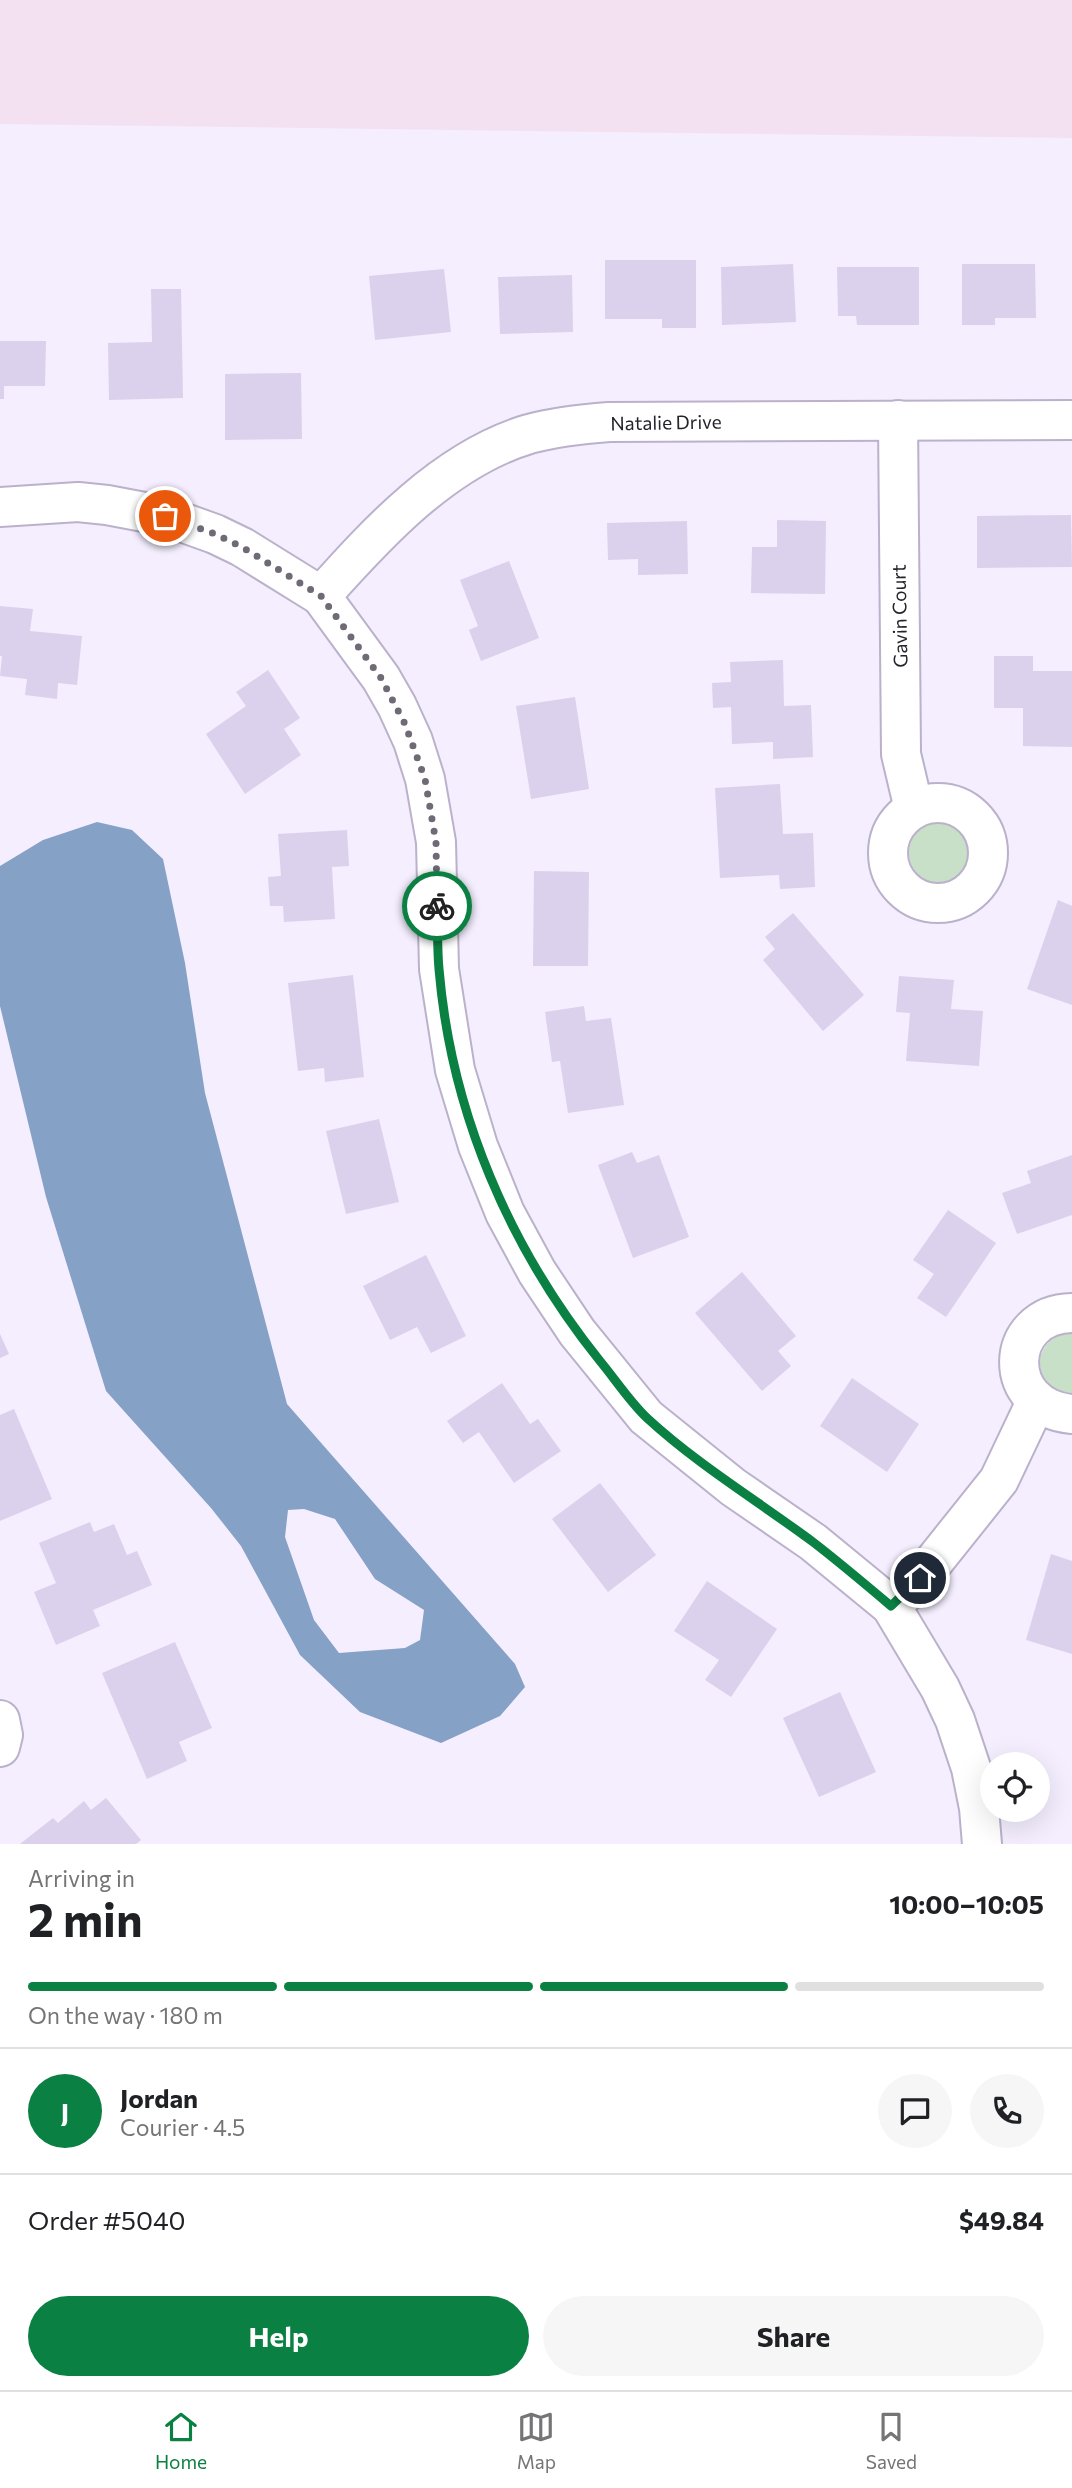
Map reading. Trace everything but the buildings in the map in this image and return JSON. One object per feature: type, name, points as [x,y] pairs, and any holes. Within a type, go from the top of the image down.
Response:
[{"type":"street","name":"Gavin Court","points":[[898,420],[901,754],[914,809]]},
{"type":"street","name":"Natalie Drive","points":[[321,596],[368,543],[453,470],[489,450],[528,435],[565,426],[609,422],[1072,420]]},
{"type":"street","points":[[0,507],[78,502],[165,516],[242,547],[321,596],[381,678],[397,706],[413,741],[425,779],[436,842],[439,969],[455,1070],[478,1146],[505,1213],[537,1272],[577,1332],[646,1417],[733,1487],[813,1542],[891,1606],[940,1688],[955,1720],[971,1768],[979,1808],[982,1844]]},
{"type":"street","points":[[1072,1313],[1059,1313],[1042,1320],[1028,1333],[1020,1350],[1019,1369],[1024,1387],[1036,1402],[1053,1412],[1072,1415]]},
{"type":"street","points":[[891,1606],[920,1578],[999,1480],[1036,1402]]},
{"type":"street","points":[[0,1720],[3,1735],[0,1747]]},
{"type":"shaded area","points":[[0,0],[1072,0],[1072,138],[0,124]]},
{"type":"green space","points":[[940,822],[952,824],[962,831],[969,841],[969,865],[962,875],[952,882],[940,884],[928,882],[918,875],[911,865],[909,853],[911,841],[918,831],[928,824]]},
{"type":"green space","points":[[1072,1332],[1072,1393],[1058,1390],[1049,1383],[1042,1374],[1040,1364],[1042,1353],[1048,1344],[1058,1336]]},
{"type":"water","points":[[97,822],[132,830],[163,859],[185,963],[205,1093],[287,1404],[515,1664],[525,1687],[500,1716],[441,1743],[360,1712],[300,1655],[241,1546],[211,1508],[106,1391],[46,1197],[0,1006],[0,866],[43,840]],"holes":[[[304,1509],[335,1519],[375,1579],[424,1610],[420,1640],[405,1648],[339,1653],[314,1620],[285,1537],[288,1510]]]},
{"type":"way so far","points":[[165,516],[242,547],[321,596],[381,678],[413,741],[425,779],[436,842],[437,906]]},
{"type":"route","points":[[437,906],[439,969],[444,1010],[455,1070],[478,1146],[505,1213],[537,1272],[577,1332],[646,1417],[733,1487],[813,1542],[891,1606],[920,1578]]}]
